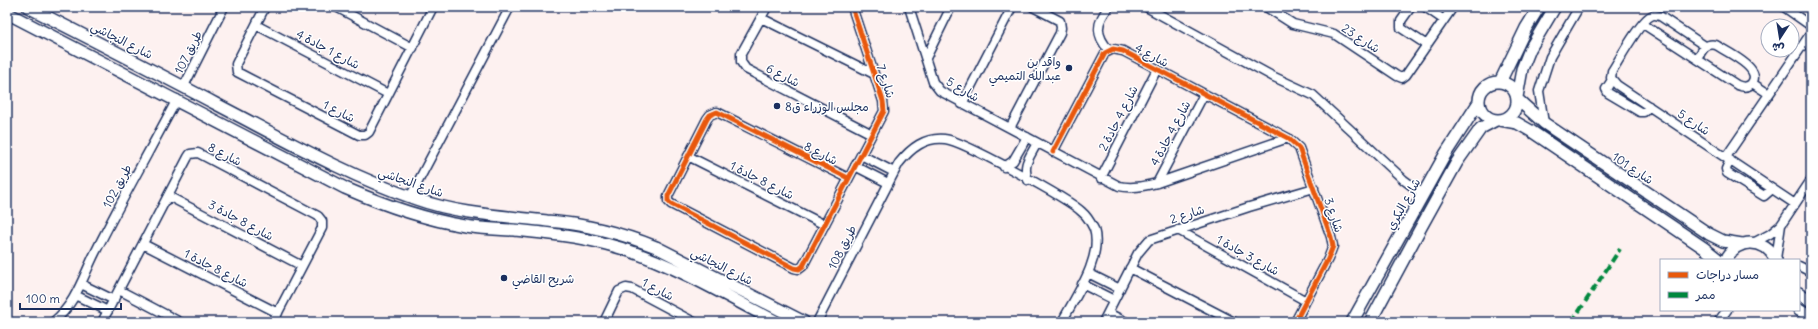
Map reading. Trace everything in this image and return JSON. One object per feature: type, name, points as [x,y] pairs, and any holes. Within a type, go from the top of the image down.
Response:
[{"type":"main road","name":"شارع النجاشي","points":[[28,7],[184,86],[278,137],[357,177],[410,197],[467,212],[548,221],[607,230],[656,247],[804,322]]},
{"type":"main road","points":[[1500,82],[1526,28],[1539,7]]},
{"type":"main road","points":[[1370,322],[1420,228],[1458,162],[1481,128],[1498,120],[1508,118],[1514,112],[1517,105],[1522,69],[1530,49],[1555,7]]},
{"type":"main road","name":"شارع النجاشي","points":[[7,13],[177,99],[345,188],[383,205],[411,214],[466,226],[549,234],[629,250],[651,259],[776,322]]},
{"type":"main road","points":[[1517,98],[1512,87],[1500,82],[1490,83],[1481,92],[1479,102],[1484,114],[1498,120],[1517,123],[1531,131],[1704,248],[1718,259]]},
{"type":"main road","name":"شارع 101","points":[[1517,98],[1544,123],[1709,234],[1723,241],[1767,248],[1775,259]]},
{"type":"main road","name":"شارع البكري","points":[[1352,322],[1446,153],[1479,102]]},
{"type":"main road","points":[[252,139],[258,134],[258,126]]},
{"type":"main road","points":[[269,148],[270,139],[278,137]]},
{"type":"main road","points":[[1584,168],[1586,159],[1593,156]]},
{"type":"main road","points":[[1727,259],[1734,248],[1747,244]]},
{"type":"main road","points":[[706,286],[710,284],[712,275]]},
{"type":"main road","points":[[724,295],[722,286],[728,283]]},
{"type":"main road","points":[[1800,294],[1811,301]]},
{"type":"main road","points":[[1800,311],[1811,317]]},
{"type":"street","name":"طريق 107","points":[[184,86],[224,7]]},
{"type":"street","name":"شارع 1","points":[[265,7],[236,64],[237,72],[359,135],[365,135],[369,132],[433,7]]},
{"type":"street","points":[[336,7],[413,48]]},
{"type":"street","points":[[410,197],[510,7]]},
{"type":"street","name":"شارع 6","points":[[767,7],[741,54],[741,62],[746,69],[872,134]]},
{"type":"street","name":"شارع 7","points":[[848,178],[884,110],[883,101],[852,7]]},
{"type":"street","name":"شارع 5","points":[[909,7],[933,82],[940,90],[962,104],[1053,152]]},
{"type":"street","points":[[926,58],[951,7]]},
{"type":"street","points":[[962,104],[1012,7]]},
{"type":"street","points":[[1010,128],[1060,33],[1061,28],[1060,21],[1033,7]]},
{"type":"street","points":[[1109,7],[1101,18],[1099,27],[1101,41],[1109,50],[1105,53],[1053,152],[1101,178],[1127,188],[1157,183],[1288,138]]},
{"type":"street","points":[[1146,7],[1272,76],[1313,95],[1404,180],[1423,194]]},
{"type":"street","name":"شارع 23","points":[[1266,7],[1293,24],[1334,34],[1400,77],[1406,75],[1453,7]]},
{"type":"street","points":[[1411,7],[1401,21],[1402,28],[1427,45]]},
{"type":"street","points":[[1425,7],[1444,20]]},
{"type":"street","points":[[1544,123],[1539,91],[1550,57],[1579,7]]},
{"type":"street","points":[[1784,7],[1811,26]]},
{"type":"street","name":"شارع 5","points":[[1752,83],[1754,74],[1747,64],[1716,45],[1711,44],[1706,46],[1660,16],[1654,14],[1649,16],[1643,24],[1612,71],[1612,80],[1616,85],[1795,204]]},
{"type":"street","points":[[761,18],[874,74]]},
{"type":"street","points":[[1643,24],[1737,85],[1746,87],[1752,83],[1769,94]]},
{"type":"street","name":"شارع 1 جادة 4","points":[[256,25],[388,94]]},
{"type":"street","points":[[1772,188],[1764,196],[1727,173],[1726,169],[1728,159],[1769,94],[1811,32]]},
{"type":"street","points":[[1696,59],[1706,46]]},
{"type":"street","name":"شارع 4","points":[[1109,50],[1122,51],[1288,138]]},
{"type":"street","name":"شارع 4 جادة 2","points":[[1101,178],[1157,70]]},
{"type":"street","name":"شارع 4 جادة 4","points":[[1157,183],[1204,94]]},
{"type":"street","name":"طريق 102","points":[[53,322],[67,309],[75,295],[95,252],[177,99]]},
{"type":"street","name":"شارع 8","points":[[717,112],[848,178],[803,266],[799,269],[794,268],[671,204],[668,201],[668,196],[710,114],[717,112]]},
{"type":"street","points":[[1004,167],[1013,161],[1027,137]]},
{"type":"street","name":"شارع 3","points":[[1288,138],[1300,148],[1332,237],[1333,246],[1328,259],[1295,322]]},
{"type":"street","name":"طريق 108","points":[[817,322],[894,172],[906,154],[913,147],[934,139],[947,139],[959,143],[1070,204],[1081,211],[1088,219],[1094,229],[1095,250],[1088,272],[1062,322]]},
{"type":"street","points":[[1028,180],[1025,167],[1037,143]]},
{"type":"street","name":"شارع 8","points":[[119,290],[188,157],[193,153],[202,155],[321,218],[323,224],[322,228],[273,322]]},
{"type":"street","points":[[861,154],[894,172]]},
{"type":"street","name":"شارع 8 جادة 1","points":[[688,156],[825,225]]},
{"type":"street","points":[[855,166],[888,184]]},
{"type":"street","points":[[1747,244],[1770,234],[1781,225],[1811,180]]},
{"type":"street","name":"شارع 2","points":[[1108,312],[1130,268],[1144,244],[1149,240],[1249,207],[1314,188]]},
{"type":"street","name":"شارع 8 جادة 3","points":[[168,196],[302,266]]},
{"type":"street","points":[[1776,259],[1781,225]]},
{"type":"street","name":"شارع 3 جادة 1","points":[[1178,230],[1306,301]]},
{"type":"street","name":"شارع 8 جادة 1","points":[[143,244],[278,314]]},
{"type":"street","points":[[1800,266],[1811,272]]},
{"type":"street","points":[[1130,268],[1234,322]]},
{"type":"street","points":[[1088,272],[1120,289]]},
{"type":"street","points":[[81,284],[114,300]]},
{"type":"street","points":[[1082,284],[1114,300]]},
{"type":"street","name":"شارع 1","points":[[604,322],[619,291],[626,288],[632,289],[694,322]]},
{"type":"street","points":[[102,322],[119,290],[180,322]]},
{"type":"street","points":[[75,295],[108,311]]},
{"type":"street","points":[[1103,322],[1108,312],[1126,322]]},
{"type":"marked path","points":[[1572,322],[1620,249]]},
{"type":"cycle path","points":[[848,178],[717,112],[710,115],[707,119],[668,196],[668,201],[671,204],[794,268],[799,269],[803,266],[884,111],[883,101],[852,7]]},
{"type":"cycle path","points":[[1053,152],[1105,53],[1113,49],[1123,51],[1288,138],[1299,148],[1333,246],[1328,259],[1295,322]]},
{"type":"place","name":"واقد بن عبدالله التميمي","points":[[1069,68]]},
{"type":"place","name":"مجلس الوزراء ق8","points":[[777,106]]},
{"type":"place","name":"شريح القاضي","points":[[504,278]]}]
